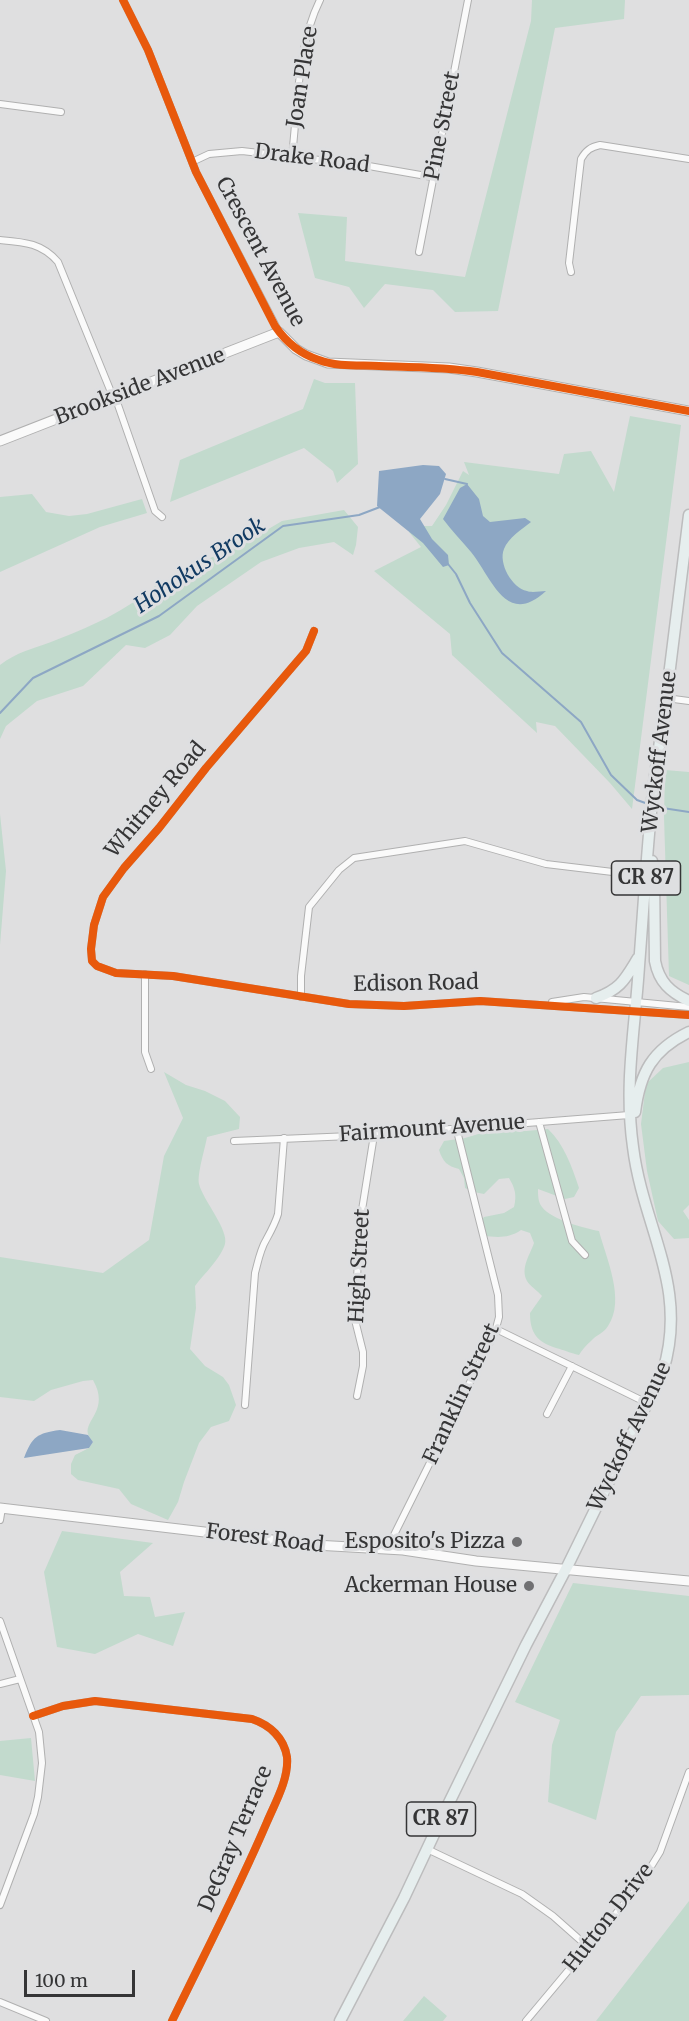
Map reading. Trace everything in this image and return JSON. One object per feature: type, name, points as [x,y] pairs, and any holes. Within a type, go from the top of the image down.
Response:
[{"type":"main road","name":"Wyckoff Avenue","points":[[340,2021],[399,1909],[668,1358],[675,1326],[675,1309],[666,1261],[642,1191],[632,1140],[629,1115],[629,1069],[651,812],[686,564],[689,515]]},
{"type":"main road","points":[[649,843],[654,879],[657,970],[664,985],[676,995],[689,1001]]},
{"type":"main road","points":[[596,998],[611,993],[623,982],[640,955]]},
{"type":"main road","points":[[632,1140],[643,1074],[662,1049],[689,1032]]},
{"type":"street","name":"Crescent Avenue","points":[[123,0],[148,50],[192,162],[232,244],[279,332],[296,349],[328,363],[449,368],[689,411]]},
{"type":"street","name":"Joan Place","points":[[292,156],[304,47],[308,29],[320,0]]},
{"type":"street","name":"Pine Street","points":[[419,252],[468,0]]},
{"type":"street","points":[[0,105],[61,112]]},
{"type":"street","points":[[571,272],[569,262],[581,159],[584,153],[600,145],[689,159]]},
{"type":"street","name":"Drake Road","points":[[192,162],[209,154],[242,151],[292,156],[432,177]]},
{"type":"street","points":[[0,240],[36,245],[51,254],[58,262],[118,405],[155,511],[162,517]]},
{"type":"street","name":"Brookside Avenue","points":[[0,441],[279,332]]},
{"type":"street","name":"Whitney Road","points":[[145,974],[116,973],[104,970],[92,961],[94,925],[103,897],[206,768],[306,651],[314,631]]},
{"type":"street","points":[[666,698],[689,701]]},
{"type":"street","points":[[300,997],[309,907],[339,870],[354,858],[465,841],[546,864],[646,876]]},
{"type":"street","points":[[145,974],[145,1052],[151,1069]]},
{"type":"street","name":"Edison Road","points":[[145,974],[173,976],[349,1004],[384,1006],[480,1001],[689,1007]]},
{"type":"street","name":"Edison Road","points":[[540,1004],[596,998],[689,1015]]},
{"type":"street","name":"Fairmount Avenue","points":[[234,1141],[374,1135],[629,1115]]},
{"type":"street","points":[[539,1122],[572,1240],[585,1255]]},
{"type":"street","name":"Franklin Street","points":[[387,1549],[496,1329],[499,1317],[498,1295],[456,1127]]},
{"type":"street","name":"High Street","points":[[357,1396],[363,1366],[363,1352],[355,1320],[359,1238],[374,1135]]},
{"type":"street","points":[[245,1405],[257,1267],[278,1214],[284,1138]]},
{"type":"street","points":[[496,1329],[647,1403]]},
{"type":"street","points":[[547,1414],[572,1366]]},
{"type":"street","points":[[0,1520],[1,1508]]},
{"type":"street","name":"Forest Road","points":[[1,1508],[315,1545],[387,1549],[689,1581]]},
{"type":"street","points":[[0,1622],[39,1732],[41,1754],[38,1797],[34,1814],[0,1905]]},
{"type":"street","points":[[0,1684],[20,1679]]},
{"type":"street","name":"DeGray Terrace","points":[[33,1716],[63,1706],[95,1701],[252,1719],[269,1727],[280,1739],[287,1768],[273,1807],[235,1893],[172,2021]]},
{"type":"street","name":"Hutton Drive","points":[[526,2021],[650,1870],[668,1834],[689,1772]]},
{"type":"street","points":[[427,1850],[522,1894],[553,1916],[588,1947]]},
{"type":"street","points":[[0,2002],[46,2021]]},
{"type":"green space","points":[[532,0],[625,0],[624,19],[555,28],[498,311],[455,312],[433,290],[385,284],[364,308],[349,287],[315,278],[298,213],[347,217],[345,261],[465,277],[531,21]]},
{"type":"green space","points":[[314,379],[325,383],[355,383],[358,464],[337,483],[333,471],[304,448],[170,502],[180,460],[303,409]]},
{"type":"green space","points":[[630,416],[681,425],[632,809],[555,726],[536,722],[537,733],[452,655],[450,634],[374,571],[421,547],[409,532],[423,526],[432,526],[446,505],[463,471],[469,475],[464,462],[559,474],[564,454],[591,451],[614,492]]},
{"type":"green space","points":[[32,494],[46,512],[69,516],[87,514],[142,499],[147,513],[100,527],[0,572],[0,497]]},
{"type":"green space","points":[[344,510],[358,527],[353,555],[334,542],[299,548],[261,562],[197,606],[170,635],[145,648],[126,645],[83,686],[37,701],[6,726],[0,739],[0,665],[6,661],[107,618],[157,584],[177,590],[203,561],[243,544],[282,521]]},
{"type":"green space","points":[[665,770],[689,772],[689,985],[669,976],[664,817]]},
{"type":"green space","points":[[0,814],[6,871],[0,945]]},
{"type":"green space","points":[[689,1062],[689,1205],[683,1211],[689,1220],[689,1238],[674,1239],[658,1221],[647,1171],[641,1124],[646,1084],[663,1068]]},
{"type":"green space","points":[[164,1072],[186,1085],[225,1101],[240,1117],[239,1129],[207,1137],[199,1174],[201,1191],[220,1223],[225,1244],[216,1260],[195,1286],[196,1308],[190,1349],[205,1366],[223,1377],[229,1385],[236,1405],[229,1421],[211,1427],[199,1443],[178,1502],[168,1520],[131,1504],[119,1489],[78,1480],[71,1474],[71,1464],[75,1455],[89,1448],[93,1442],[88,1435],[88,1429],[98,1407],[99,1399],[93,1380],[51,1390],[34,1401],[0,1397],[0,1257],[103,1273],[149,1240],[164,1156],[183,1118]]},
{"type":"green space","points":[[506,1128],[526,1131],[548,1129],[554,1135],[567,1156],[579,1188],[574,1197],[565,1199],[538,1189],[541,1205],[560,1220],[599,1231],[613,1279],[615,1304],[613,1316],[606,1328],[587,1344],[579,1355],[544,1343],[533,1331],[530,1313],[542,1296],[528,1283],[525,1276],[525,1266],[534,1243],[530,1233],[521,1230],[507,1236],[483,1236],[478,1226],[484,1217],[504,1213],[514,1207],[515,1192],[509,1178],[499,1179],[484,1194],[474,1192],[465,1188],[464,1178],[459,1169],[446,1163],[439,1150],[444,1141]]},
{"type":"green space","points":[[62,1531],[153,1543],[120,1572],[124,1596],[150,1597],[155,1617],[185,1612],[173,1646],[138,1634],[95,1654],[57,1647],[44,1572]]},
{"type":"green space","points":[[573,1583],[689,1596],[689,1695],[641,1696],[616,1732],[596,1820],[548,1802],[552,1745],[560,1720],[515,1702]]},
{"type":"green space","points":[[31,1738],[35,1781],[0,1775],[0,1741]]},
{"type":"green space","points":[[689,1901],[689,2021],[596,2021]]},
{"type":"green space","points":[[424,1996],[447,2016],[443,2021],[403,2021]]},
{"type":"water","points":[[423,465],[439,466],[446,474],[440,494],[420,519],[432,539],[448,555],[449,565],[443,567],[423,543],[377,506],[379,471]]},
{"type":"water","points":[[467,484],[479,499],[483,516],[490,522],[525,518],[531,522],[509,541],[504,549],[503,561],[508,574],[521,589],[529,592],[546,591],[532,601],[520,604],[510,602],[501,595],[471,552],[443,519],[460,488]]},
{"type":"water","points":[[60,1430],[88,1435],[93,1442],[89,1448],[24,1458],[36,1437]]},
{"type":"waterway","points":[[445,479],[467,484]]},
{"type":"waterway","name":"Hohokus Brook","points":[[0,713],[33,678],[159,616],[283,526],[359,515],[380,507]]},
{"type":"waterway","name":"Hohokus Brook","points":[[448,564],[502,653],[581,722],[611,775],[637,800],[648,804]]},
{"type":"waterway","name":"Hohokus Brook","points":[[656,807],[689,812]]},
{"type":"cycle path","points":[[123,0],[148,50],[196,172],[275,326],[294,347],[312,357],[333,364],[465,370],[689,411]]},
{"type":"cycle path","points":[[314,631],[306,651],[206,768],[103,897],[94,925],[92,961],[97,966],[116,973],[173,976],[349,1004],[404,1006],[480,1001],[689,1015]]},
{"type":"cycle path","points":[[33,1716],[63,1706],[95,1701],[252,1719],[275,1733],[283,1744],[287,1765],[281,1791],[172,2021]]},
{"type":"place","name":"Esposito's Pizza","points":[[517,1542]]},
{"type":"place","name":"Ackerman House","points":[[529,1586]]}]
